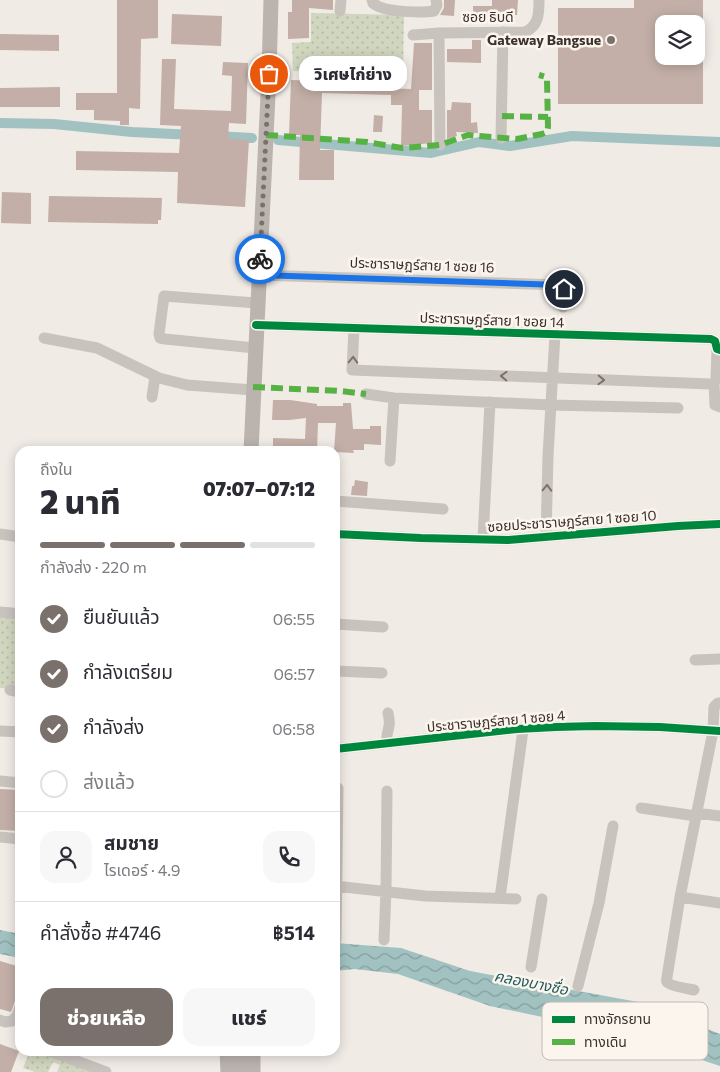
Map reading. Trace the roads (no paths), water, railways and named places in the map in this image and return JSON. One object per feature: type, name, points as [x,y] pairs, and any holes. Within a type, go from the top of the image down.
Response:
[{"type":"main road","points":[[251,446],[271,0]]},
{"type":"main road","points":[[227,1056],[228,1072]]},
{"type":"main road","points":[[241,1056],[241,1072]]},
{"type":"main road","points":[[253,1056],[253,1072]]},
{"type":"street","points":[[372,0],[379,7],[391,10],[428,12],[434,11],[437,5],[436,0]]},
{"type":"street","name":"ซอย ธิบดี","points":[[414,35],[526,32],[534,26],[538,18],[539,0]]},
{"type":"street","points":[[501,138],[503,32]]},
{"type":"street","points":[[439,33],[440,145]]},
{"type":"street","name":"ประชาราษฎร์สาย 1 ซอย 16","points":[[259,275],[560,285],[564,289],[563,307]]},
{"type":"street","points":[[255,348],[165,339],[160,338],[159,334],[164,296],[258,304]]},
{"type":"street","name":"ประชาราษฎร์สาย 1 ซอย 14","points":[[256,325],[710,339],[715,341],[718,349]]},
{"type":"street","points":[[354,328],[352,370],[714,383]]},
{"type":"street","points":[[546,537],[555,334]]},
{"type":"street","points":[[44,338],[97,348],[155,376],[187,385],[253,390]]},
{"type":"street","points":[[718,349],[716,379],[714,383],[715,405],[720,407]]},
{"type":"street","points":[[152,396],[155,376]]},
{"type":"street","points":[[366,394],[394,398],[678,408]]},
{"type":"street","points":[[390,461],[394,398]]},
{"type":"street","points":[[483,539],[490,402]]},
{"type":"street","points":[[340,501],[443,509]]},
{"type":"street","name":"ซอยประชาราษฎร์สาย 1 ซอย 10","points":[[340,534],[508,540],[720,524]]},
{"type":"street","points":[[0,534],[15,536]]},
{"type":"street","points":[[0,612],[15,614]]},
{"type":"street","points":[[340,624],[383,627]]},
{"type":"street","points":[[695,660],[720,659]]},
{"type":"street","points":[[340,671],[382,673]]},
{"type":"street","points":[[694,990],[668,983],[667,981],[680,897],[696,815],[716,731],[714,707],[720,702]]},
{"type":"street","points":[[388,713],[390,724],[386,736],[388,743]]},
{"type":"street","name":"ประชาราษฎร์สาย 1 ซอย 4","points":[[340,748],[517,729],[595,726],[660,727],[716,731]]},
{"type":"street","points":[[500,898],[523,730]]},
{"type":"street","points":[[0,731],[15,732]]},
{"type":"street","points":[[0,780],[15,782]]},
{"type":"street","points":[[384,940],[387,791]]},
{"type":"street","points":[[641,808],[720,816]]},
{"type":"street","points":[[578,986],[598,903],[613,826]]},
{"type":"street","points":[[0,837],[15,838]]},
{"type":"street","points":[[340,886],[425,896],[516,899]]},
{"type":"street","points":[[680,897],[720,903]]},
{"type":"street","points":[[531,967],[542,899]]},
{"type":"street","points":[[0,1020],[5,1022],[12,1021],[15,1018]]},
{"type":"street","points":[[63,1056],[106,1072]]},
{"type":"water","points":[[0,930],[15,933],[15,957],[0,954]]},
{"type":"water","name":"คลองบางซื่อ","points":[[340,943],[401,948],[470,971],[638,1002],[542,1002],[542,1017],[490,1006],[398,974],[355,969],[340,970]]},
{"type":"water","points":[[708,1029],[720,1034],[720,1066],[702,1060],[708,1060]]},
{"type":"waterway","points":[[0,123],[54,124],[132,132],[194,135]]},
{"type":"waterway","points":[[216,136],[252,138]]},
{"type":"waterway","points":[[278,140],[431,153],[479,142],[510,146],[572,136],[720,142]]},
{"type":"place","name":"Gateway Bangsue","points":[[611,40]]},
{"type":"place","name":"วิเศษไก่ย่าง","points":[[269,74]]}]
